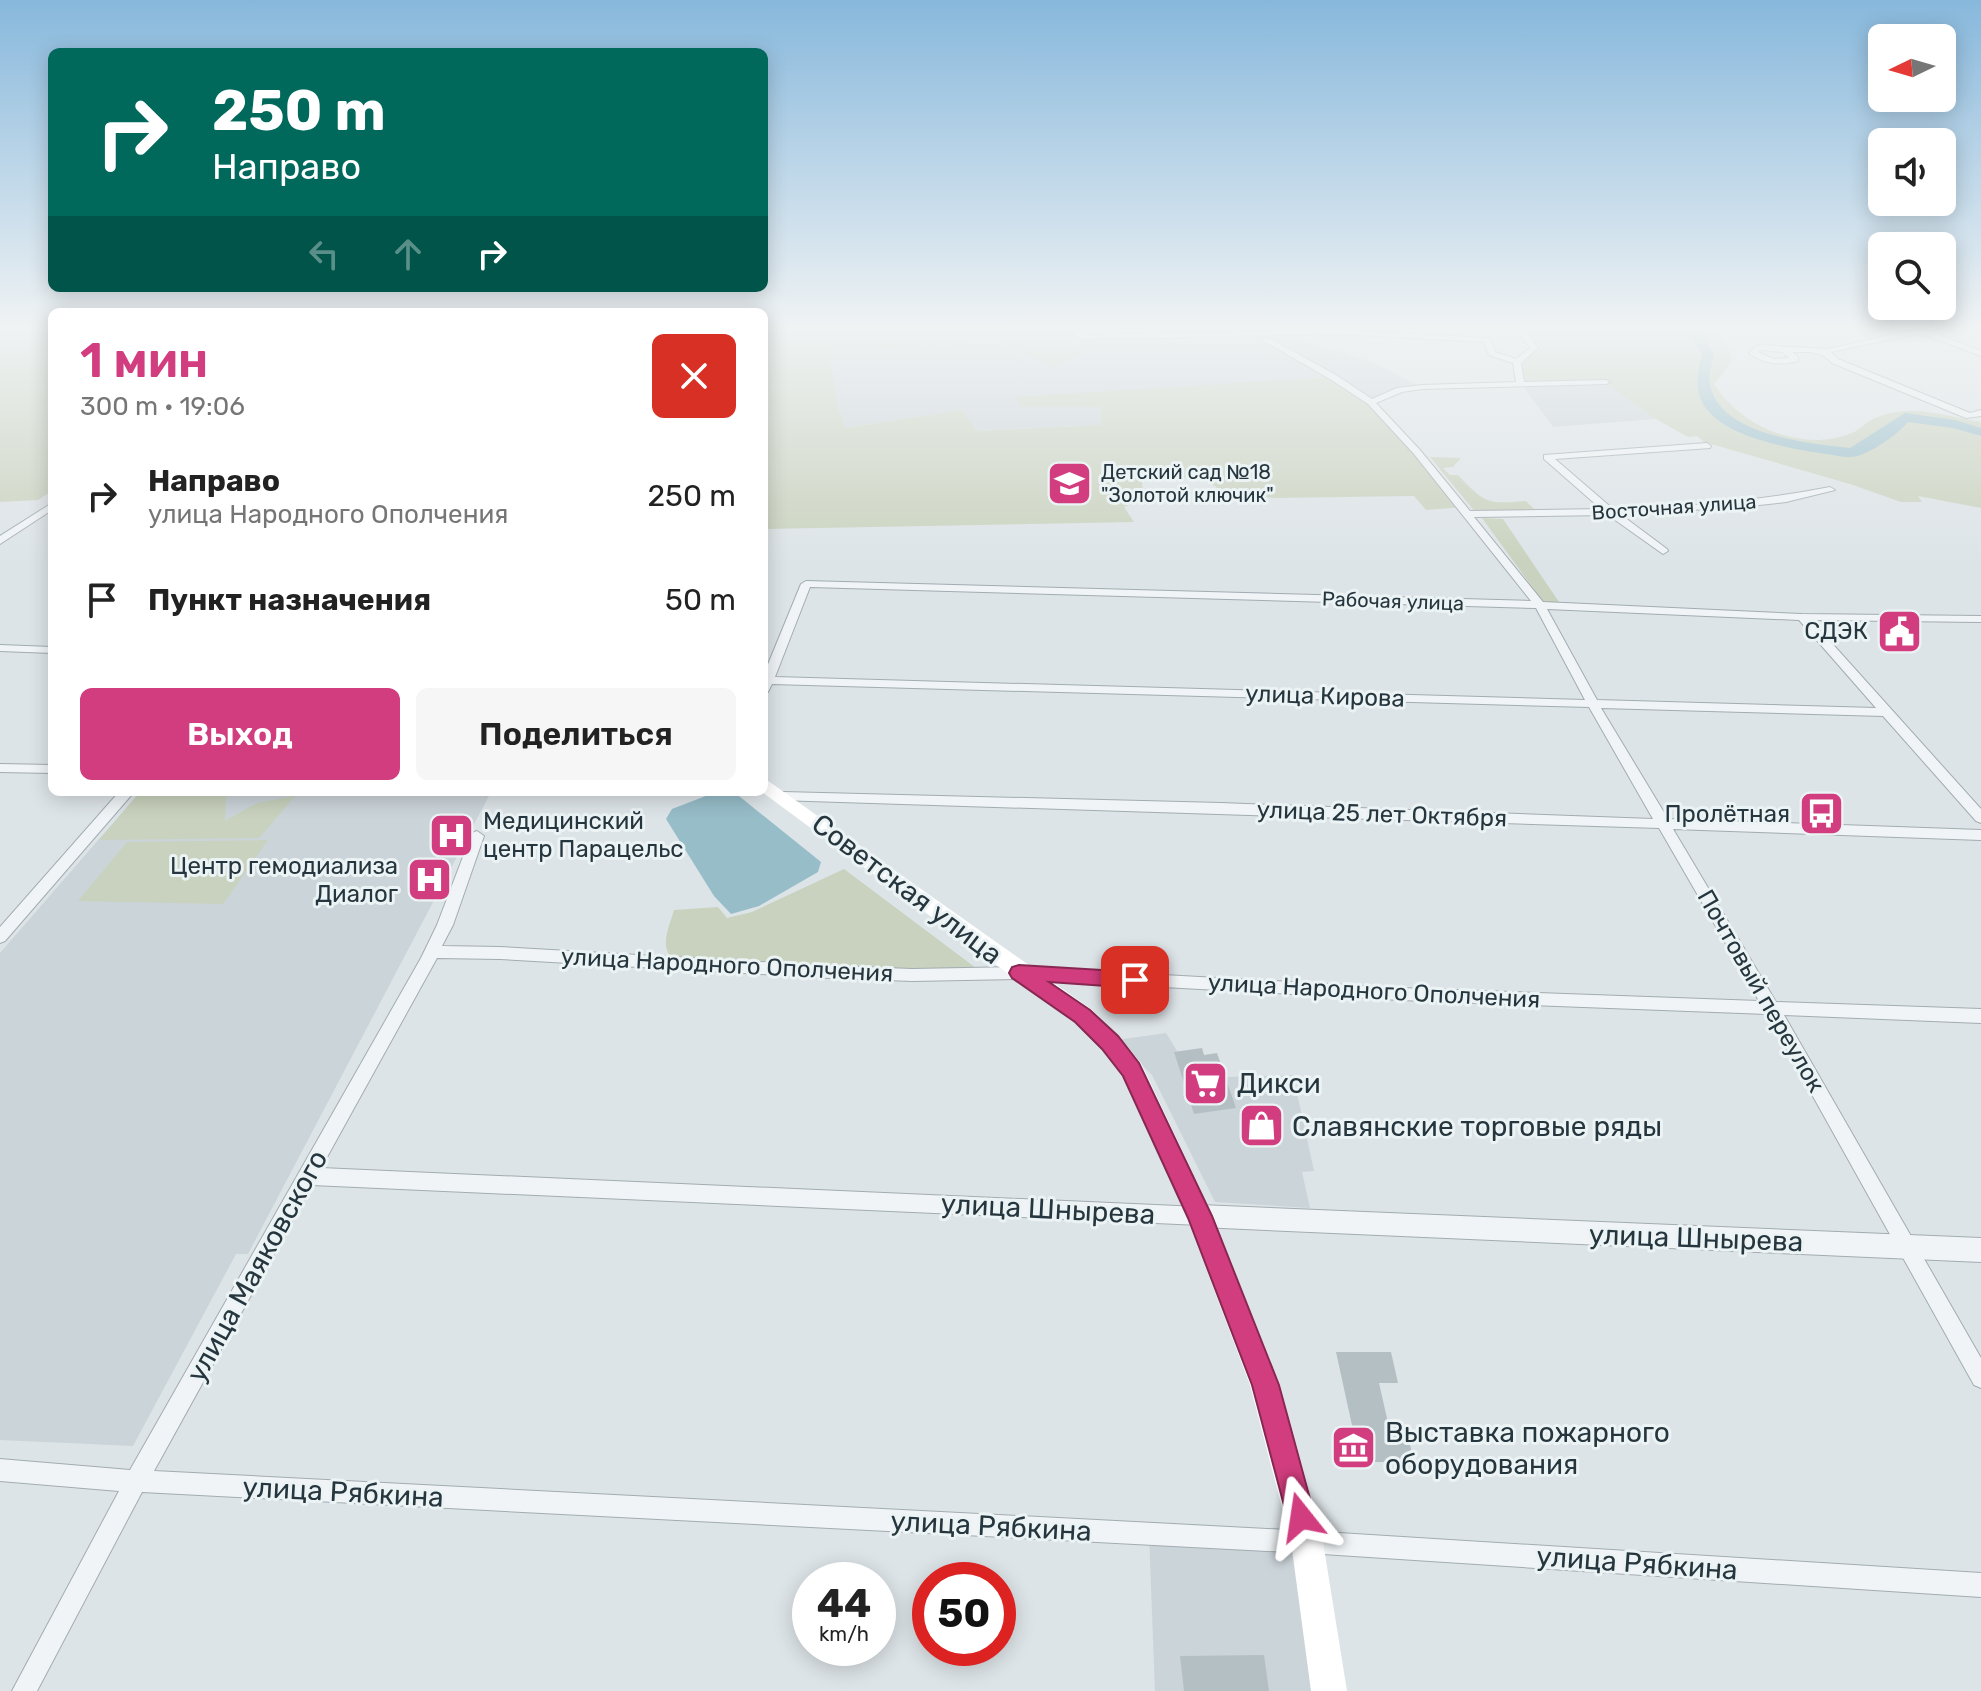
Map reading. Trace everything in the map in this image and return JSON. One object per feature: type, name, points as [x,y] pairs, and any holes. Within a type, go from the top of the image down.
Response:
[{"type":"main road","name":"Советская улица","points":[[774,791],[1019,973],[1083,1016],[1110,1042],[1132,1070],[1200,1216],[1265,1385],[1307,1542],[1329,1691]]},
{"type":"street","name":"Почтовый переулок","points":[[1375,407],[1469,514],[1540,605],[1593,704],[1771,1007],[1981,1378]]},
{"type":"street","points":[[1947,407],[1969,416],[1981,413]]},
{"type":"street","points":[[1663,551],[1613,514],[1547,457],[1707,446]]},
{"type":"street","name":"Восточная улица","points":[[1469,514],[1545,511],[1613,514],[1792,499],[1830,490]]},
{"type":"street","points":[[0,541],[48,509]]},
{"type":"street","name":"Рабочая улица","points":[[768,676],[806,584],[1540,605],[1802,617],[1981,619]]},
{"type":"street","points":[[1802,617],[1981,818]]},
{"type":"street","points":[[0,648],[48,650]]},
{"type":"street","name":"улица Кирова","points":[[768,683],[1886,712]]},
{"type":"street","points":[[0,768],[48,769]]},
{"type":"street","name":"улица 25 лет Октября","points":[[774,791],[1981,835]]},
{"type":"street","points":[[2,933],[123,796]]},
{"type":"street","name":"улица Маяковского","points":[[24,1691],[136,1481],[432,952],[477,836]]},
{"type":"street","name":"улица Народного Ополчения","points":[[432,952],[898,975],[1019,973],[1400,994],[1981,1016]]},
{"type":"street","name":"улица Шнырева","points":[[308,1176],[1981,1250]]},
{"type":"street","name":"улица Рябкина","points":[[0,1470],[136,1481],[1307,1542],[1981,1585]]},
{"type":"shaded area","points":[[1102,407],[1103,425],[976,431],[963,410],[844,428],[838,409]]},
{"type":"shaded area","points":[[1538,407],[1639,407],[1656,419],[1553,427]]},
{"type":"shaded area","points":[[137,796],[489,796],[248,1254],[236,1254],[133,1446],[0,1440],[0,953]]},
{"type":"shaded area","points":[[1166,1033],[1182,1059],[1224,1081],[1227,1081],[1225,1077],[1293,1075],[1314,1171],[1302,1172],[1310,1208],[1215,1202],[1152,1075],[1117,1040]]},
{"type":"shaded area","points":[[1149,1535],[1307,1542],[1329,1691],[1155,1691]]},
{"type":"green space","points":[[0,407],[48,407],[48,494],[38,500],[0,502]]},
{"type":"green space","points":[[768,407],[838,407],[845,428],[963,410],[976,431],[1102,425],[1101,407],[1022,407],[1375,407],[1463,507],[1426,510],[1414,496],[1275,498],[1220,492],[1207,482],[1172,477],[1142,481],[1143,493],[1149,497],[1124,507],[1134,522],[768,529]]},
{"type":"green space","points":[[1639,407],[1733,407],[1757,424],[1775,432],[1814,440],[1855,432],[1876,418],[1904,411],[1935,413],[1981,422],[1981,508],[1918,496],[1922,502],[1901,502],[1704,442],[1697,436],[1688,437]]},
{"type":"green space","points":[[1430,457],[1461,458],[1453,467],[1443,468],[1450,475],[1458,475],[1481,497],[1494,502],[1526,501],[1534,509],[1476,513]]},
{"type":"green space","points":[[1482,518],[1503,519],[1559,602],[1543,602]]},
{"type":"green space","points":[[137,796],[230,796],[226,797],[225,821],[257,803],[295,796],[259,838],[99,840]]},
{"type":"green space","points":[[268,840],[223,904],[78,901],[127,842]]},
{"type":"green space","points":[[844,869],[980,971],[675,962],[667,950],[666,937],[674,910],[718,907],[727,918],[752,912]]},
{"type":"water","points":[[706,796],[739,796],[821,862],[818,872],[759,906],[731,914],[714,896],[666,819],[672,809]]},
{"type":"building","name":"Дикси","points":[[1202,1048],[1204,1055],[1217,1053],[1236,1108],[1194,1114],[1174,1052]]},
{"type":"building","points":[[1336,1352],[1391,1352],[1398,1383],[1379,1383],[1389,1427],[1406,1427],[1414,1462],[1360,1462]]},
{"type":"building","points":[[1264,1655],[1269,1691],[1184,1691],[1180,1656]]},
{"type":"waterway","points":[[1713,407],[1725,419],[1776,440],[1853,453],[1888,432],[1905,417],[1955,424],[1981,432]]},
{"type":"place","name":"Детский сад №18 \"Золотой ключик\"","points":[[1070,484]]},
{"type":"place","name":"СДЭК","points":[[1899,631]]},
{"type":"place","name":"Пролётная","points":[[1821,814]]},
{"type":"place","name":"Медицинский центр Парацельс","points":[[452,835]]},
{"type":"place","name":"Центр гемодиализа Диалог","points":[[429,880]]},
{"type":"place","name":"Дикси","points":[[1206,1083]]},
{"type":"place","name":"Славянские торговые ряды","points":[[1261,1126]]},
{"type":"place","name":"Выставка пожарного оборудования","points":[[1354,1448]]},
{"type":"route","points":[[1135,980],[1019,973],[1083,1016],[1110,1042],[1132,1070],[1200,1216],[1265,1385],[1301,1517]]}]
